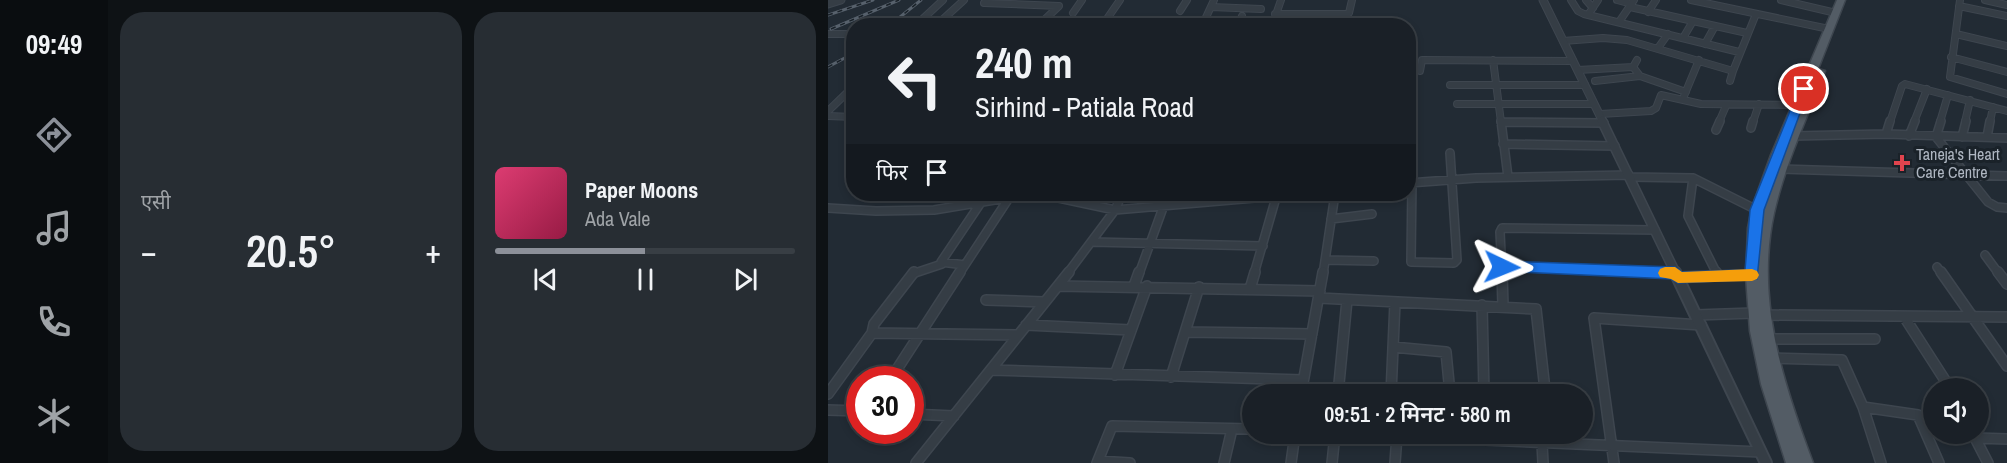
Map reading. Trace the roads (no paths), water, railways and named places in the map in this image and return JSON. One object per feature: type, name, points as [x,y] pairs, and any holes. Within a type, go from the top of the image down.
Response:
[{"type":"main road","points":[[1794,463],[1766,379],[1752,275],[1762,212],[1797,105],[1840,0]]},
{"type":"main road","points":[[1805,463],[1784,404],[1768,339],[1759,314],[1762,212],[1847,0]]},
{"type":"street","points":[[828,4],[841,0]]},
{"type":"street","points":[[923,18],[944,0]]},
{"type":"street","points":[[949,18],[964,0]]},
{"type":"street","points":[[1073,13],[1082,0]]},
{"type":"street","points":[[1107,18],[1120,0]]},
{"type":"street","points":[[1180,11],[1187,0]]},
{"type":"street","points":[[1205,18],[1214,0]]},
{"type":"street","points":[[1274,18],[1281,0]]},
{"type":"street","points":[[1275,14],[1346,15],[1349,13],[1352,0]]},
{"type":"street","points":[[1543,0],[1616,146],[1766,463]]},
{"type":"street","points":[[1571,0],[1578,11],[1588,15],[1739,52]]},
{"type":"street","points":[[1586,0],[1593,8]]},
{"type":"street","points":[[1588,15],[1598,0]]},
{"type":"street","points":[[1617,0],[1648,12],[1747,33]]},
{"type":"street","points":[[1648,12],[1656,0]]},
{"type":"street","points":[[1690,0],[1829,29]]},
{"type":"street","points":[[1780,0],[1836,12]]},
{"type":"street","points":[[1985,0],[2007,5]]},
{"type":"street","points":[[984,3],[1054,2],[1058,8],[1046,18]]},
{"type":"street","points":[[2007,16],[1959,3],[1949,75],[1952,79],[2007,94]]},
{"type":"street","points":[[1620,21],[1632,4]]},
{"type":"street","points":[[1210,7],[1261,9]]},
{"type":"street","points":[[1730,81],[1739,52],[1756,14]]},
{"type":"street","points":[[1683,38],[1693,21]]},
{"type":"street","points":[[1627,40],[1636,26]]},
{"type":"street","points":[[1705,44],[1715,26]]},
{"type":"street","points":[[828,34],[846,34]]},
{"type":"street","points":[[1658,48],[1668,34]]},
{"type":"street","points":[[1956,34],[2007,46]]},
{"type":"street","points":[[1563,41],[1603,38],[1627,40],[1734,70]]},
{"type":"street","points":[[1951,57],[2007,72]]},
{"type":"street","points":[[1420,71],[1422,60],[1493,60],[1633,67]]},
{"type":"street","points":[[1493,60],[1508,177]]},
{"type":"street","points":[[1633,67],[1637,60]]},
{"type":"street","points":[[1683,101],[1699,60]]},
{"type":"street","points":[[1633,67],[1640,76]]},
{"type":"street","points":[[1595,81],[1640,76],[1686,92]]},
{"type":"street","points":[[1886,134],[1902,86],[1908,84],[2007,111]]},
{"type":"street","points":[[1450,85],[1585,85]]},
{"type":"street","points":[[1909,136],[1927,89]]},
{"type":"street","points":[[828,111],[846,94]]},
{"type":"street","points":[[1600,114],[1651,111],[1656,108],[1661,95],[1683,101],[1726,106],[1797,105]]},
{"type":"street","points":[[1936,137],[1948,95]]},
{"type":"street","points":[[1962,137],[1970,100]]},
{"type":"street","points":[[1457,104],[1594,104]]},
{"type":"street","points":[[1751,128],[1759,104]]},
{"type":"street","points":[[1716,130],[1726,106]]},
{"type":"street","points":[[1987,137],[1993,107]]},
{"type":"street","points":[[828,116],[846,117]]},
{"type":"street","points":[[1501,122],[1604,123]]},
{"type":"street","points":[[1793,136],[1886,134],[2007,138]]},
{"type":"street","points":[[1936,137],[1988,202],[1997,207],[2007,208]]},
{"type":"street","points":[[1503,144],[1616,146]]},
{"type":"street","points":[[1410,201],[1411,261],[1451,264],[1457,260],[1450,153]]},
{"type":"street","points":[[1781,169],[2007,176]]},
{"type":"street","points":[[1416,182],[1508,177],[1693,178],[1762,212]]},
{"type":"street","points":[[1693,178],[1688,216],[1718,276]]},
{"type":"street","points":[[942,264],[978,201]]},
{"type":"street","points":[[828,208],[903,211],[950,209],[993,201]]},
{"type":"street","points":[[899,366],[1007,201]]},
{"type":"street","points":[[1073,201],[1115,210],[1209,201]]},
{"type":"street","points":[[916,463],[1093,242],[1119,201]]},
{"type":"street","points":[[1250,289],[1275,201]]},
{"type":"street","points":[[1302,384],[1320,294],[1334,201]]},
{"type":"street","points":[[1134,286],[1164,205]]},
{"type":"street","points":[[1331,219],[1372,214]]},
{"type":"street","points":[[1503,306],[1500,232],[1502,228],[1655,230]]},
{"type":"street","points":[[1093,242],[1263,246]]},
{"type":"street","points":[[1985,255],[2007,284]]},
{"type":"street","points":[[1325,260],[1374,261]]},
{"type":"street","points":[[828,394],[872,333],[874,324],[913,273],[933,269],[942,264],[965,265]]},
{"type":"street","points":[[1502,267],[1677,275],[1752,275]]},
{"type":"street","points":[[1937,267],[2007,366]]},
{"type":"street","points":[[1058,286],[1250,289],[1320,294],[1347,300],[1536,309],[1544,384]]},
{"type":"street","points":[[1115,375],[1147,286]]},
{"type":"street","points":[[1171,377],[1199,287]]},
{"type":"street","points":[[986,300],[1044,302]]},
{"type":"street","points":[[1339,384],[1347,300]]},
{"type":"street","points":[[1391,384],[1395,302]]},
{"type":"street","points":[[1482,305],[1484,384]]},
{"type":"street","points":[[1696,315],[2007,317]]},
{"type":"street","points":[[1614,463],[1594,318],[1701,325]]},
{"type":"street","points":[[1905,318],[1944,378]]},
{"type":"street","points":[[1026,325],[1131,330]]},
{"type":"street","points":[[872,333],[1018,335]]},
{"type":"street","points":[[1185,333],[1312,334]]},
{"type":"street","points":[[1768,339],[1875,339]]},
{"type":"street","points":[[1393,346],[1446,352],[1450,384]]},
{"type":"street","points":[[1772,358],[1842,360],[1863,408],[1881,463]]},
{"type":"street","points":[[991,370],[1303,380]]},
{"type":"street","points":[[1863,408],[1918,416],[1939,463]]},
{"type":"street","points":[[828,410],[846,411]]},
{"type":"street","points":[[924,415],[954,416]]},
{"type":"street","points":[[1130,463],[1097,462],[1113,426],[1242,429]]},
{"type":"street","points":[[1224,463],[1232,429]]},
{"type":"street","points":[[1989,437],[2007,439]]},
{"type":"street","points":[[1291,463],[1294,444]]},
{"type":"street","points":[[1332,463],[1334,444]]},
{"type":"street","points":[[1393,444],[1395,463]]},
{"type":"street","points":[[1542,444],[1543,463]]},
{"type":"street","points":[[1576,444],[1761,452]]},
{"type":"street","points":[[1979,444],[1988,463]]},
{"type":"railway","points":[[828,15],[873,0]]},
{"type":"railway","points":[[857,18],[899,0]]},
{"type":"railway","points":[[899,18],[921,0]]},
{"type":"railway","points":[[831,29],[846,23]]},
{"type":"railway","points":[[828,67],[846,57]]},
{"type":"place","name":"Taneja's Heart Care Centre","points":[[1902,163]]}]
